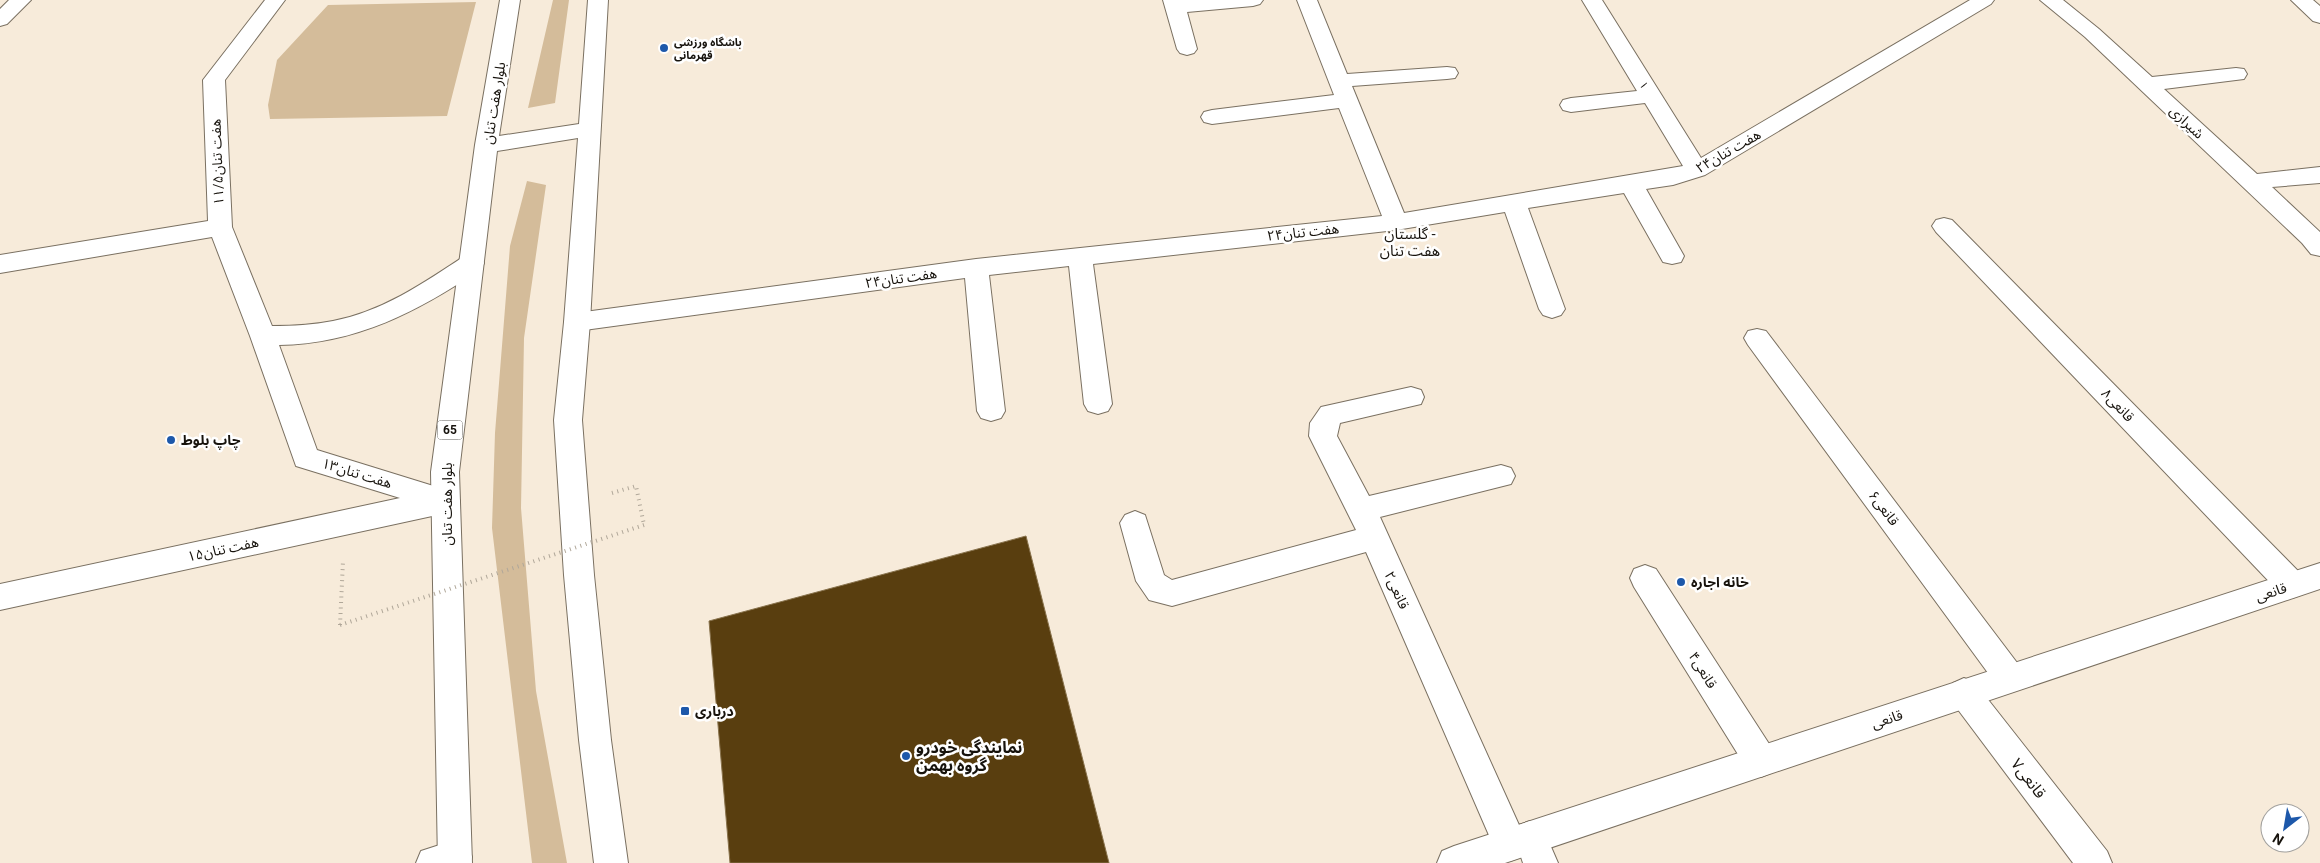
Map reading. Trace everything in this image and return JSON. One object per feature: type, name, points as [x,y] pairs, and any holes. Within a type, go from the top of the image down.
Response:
[{"type":"street","points":[[0,20],[21,0]]},
{"type":"street","name":"۱۱/۵هفت تنان","points":[[263,336],[220,227],[214,80],[275,0]]},
{"type":"street","name":"بلوار هفت تنان","points":[[448,861],[445,472],[486,145],[510,0]]},
{"type":"street","points":[[598,0],[577,322],[568,420],[572,495],[595,740],[611,863]]},
{"type":"street","points":[[1187,49],[1174,3],[1252,0]]},
{"type":"street","points":[[1307,0],[1396,222]]},
{"type":"street","name":"۱","points":[[1592,0],[1697,170]]},
{"type":"street","name":"هفت تنان۲۴","points":[[577,322],[976,268],[1396,222],[1673,177],[1697,170],[1984,0]]},
{"type":"street","name":"شیرازی","points":[[2050,0],[2092,33],[2320,248]]},
{"type":"street","points":[[2301,0],[2320,17]]},
{"type":"street","points":[[1212,117],[1343,90],[1447,73]]},
{"type":"street","points":[[2147,84],[2236,74]]},
{"type":"street","points":[[1571,105],[1651,96]]},
{"type":"street","points":[[486,145],[589,129]]},
{"type":"street","points":[[2251,182],[2320,175]]},
{"type":"street","points":[[1631,184],[1672,256]]},
{"type":"street","points":[[1514,203],[1552,310]]},
{"type":"street","name":"۸قانعی","points":[[1944,226],[2312,579]]},
{"type":"street","points":[[0,264],[220,227]]},
{"type":"street","points":[[1080,256],[1098,404]]},
{"type":"street","points":[[263,336],[314,334],[365,322],[422,297],[472,263]]},
{"type":"street","points":[[976,268],[991,411]]},
{"type":"street","name":"۱۳هفت تنان","points":[[263,336],[306,458],[446,501]]},
{"type":"street","name":"۶قانعی","points":[[1757,338],[2010,678]]},
{"type":"street","name":"۲قانعی","points":[[1412,397],[1331,414],[1324,423],[1323,436],[1362,510],[1527,848]]},
{"type":"street","points":[[1362,510],[1501,476]]},
{"type":"street","name":"هفت تنان۱۵","points":[[0,597],[446,501]]},
{"type":"street","points":[[1135,523],[1151,580],[1160,591],[1172,593],[1374,537]]},
{"type":"street","name":"۴قانعی","points":[[1645,578],[1760,761]]},
{"type":"street","name":"قانعی","points":[[1454,863],[1527,848],[1760,761],[2312,579]]},
{"type":"street","name":"۷قانعی","points":[[1964,693],[2095,863]]},
{"type":"path","points":[[343,582],[340,625],[644,525],[636,486]]},
{"type":"shaded area","points":[[553,0],[569,0],[555,103],[528,108]]},
{"type":"shaded area","points":[[476,2],[447,116],[270,119],[268,105],[277,60],[328,5]]},
{"type":"shaded area","points":[[527,181],[546,185],[524,338],[521,508],[536,691],[567,863],[532,863],[492,528],[495,433],[510,246]]},
{"type":"building","name":"نمایندگی خودرو گروه بهمن","points":[[1026,536],[1109,863],[730,863],[709,621]]},
{"type":"place","name":"باشگاه ورزشی قهرمانی","points":[[664,48]]},
{"type":"place","name":"چاپ بلوط","points":[[171,440]]},
{"type":"place","name":"خانه اجاره","points":[[1681,582]]},
{"type":"place","name":"درباری","points":[[685,711]]},
{"type":"place","name":"نمایندگی خودرو گروه بهمن","points":[[906,756]]},
{"type":"district","name":"گلستان - هفت تنان","points":[[1410,242]]}]
